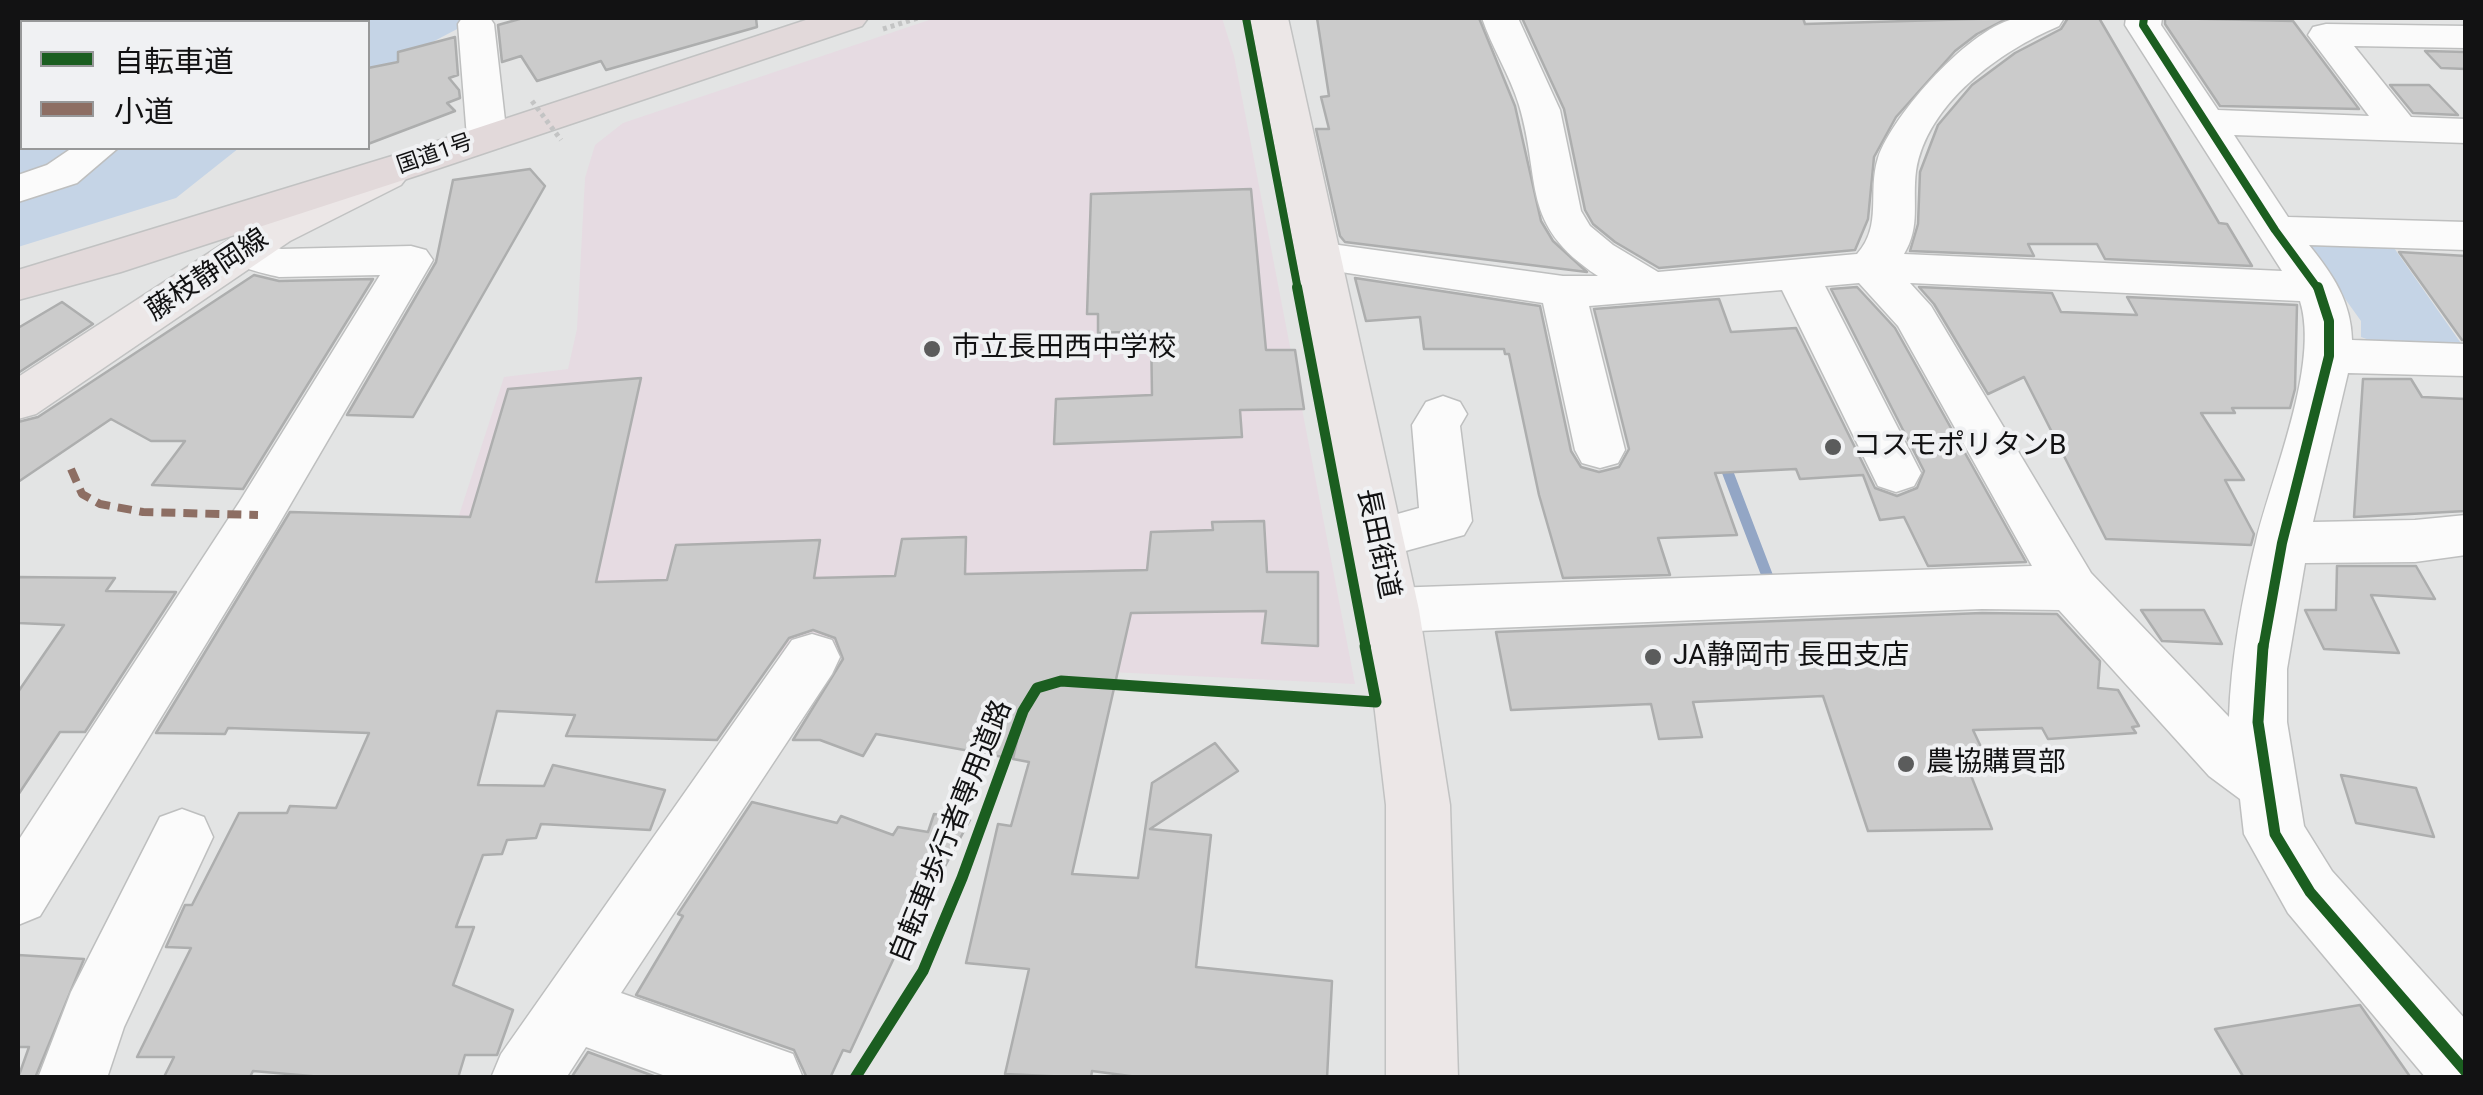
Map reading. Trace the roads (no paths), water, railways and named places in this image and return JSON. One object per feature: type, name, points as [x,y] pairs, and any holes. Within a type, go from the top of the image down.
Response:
[{"type":"highway","name":"国道1号","points":[[18,285],[106,262],[842,24]]},
{"type":"main road","name":"長田街道","points":[[1268,18],[1391,610],[1418,805],[1422,1078]]},
{"type":"main road","name":"藤枝静岡線","points":[[18,402],[274,230],[407,165]]},
{"type":"main road","points":[[106,262],[161,255],[173,267],[171,280],[151,308],[124,333]]},
{"type":"street","points":[[1500,18],[1514,56],[1536,95],[1560,212],[1574,234],[1608,263],[1648,286]]},
{"type":"street","points":[[1870,268],[1891,247],[1896,220],[1894,181],[1908,134],[1940,94],[1984,53],[2020,29],[2046,18]]},
{"type":"street","points":[[2144,18],[2143,25],[2275,230],[2318,287],[2329,321],[2329,356],[2282,543],[2259,669],[2258,722],[2275,834],[2310,892],[2466,1072]]},
{"type":"street","points":[[476,24],[487,138]]},
{"type":"street","points":[[2398,128],[2326,35],[2466,37]]},
{"type":"street","points":[[2208,122],[2466,130]]},
{"type":"street","points":[[18,190],[62,174],[95,150]]},
{"type":"street","points":[[2275,230],[2466,236]]},
{"type":"street","points":[[18,895],[258,515],[411,260],[279,262],[243,251]]},
{"type":"street","points":[[1317,256],[1562,291],[1614,291],[1870,268],[2318,287]]},
{"type":"street","points":[[1870,268],[1915,316],[2072,588],[2230,758],[2266,783]]},
{"type":"street","points":[[1797,275],[1896,474]]},
{"type":"street","points":[[1562,291],[1600,450]]},
{"type":"street","points":[[2329,356],[2466,360]]},
{"type":"street","points":[[1376,539],[1446,521],[1436,424],[1443,414]]},
{"type":"street","points":[[2282,543],[2415,541],[2466,534]]},
{"type":"street","points":[[1391,610],[1982,587],[2072,588]]},
{"type":"street","points":[[525,1078],[812,657]]},
{"type":"street","points":[[72,1078],[94,1016],[182,837]]},
{"type":"street","points":[[572,1009],[769,1078]]},
{"type":"waterway","points":[[1723,460],[1770,583]]},
{"type":"place","name":"市立長田西中学校","points":[[932,349]]},
{"type":"place","name":"コスモポリタンB","points":[[1833,447]]},
{"type":"place","name":"JA静岡市 長田支店","points":[[1653,657]]},
{"type":"place","name":"農協購買部","points":[[1906,764]]}]
